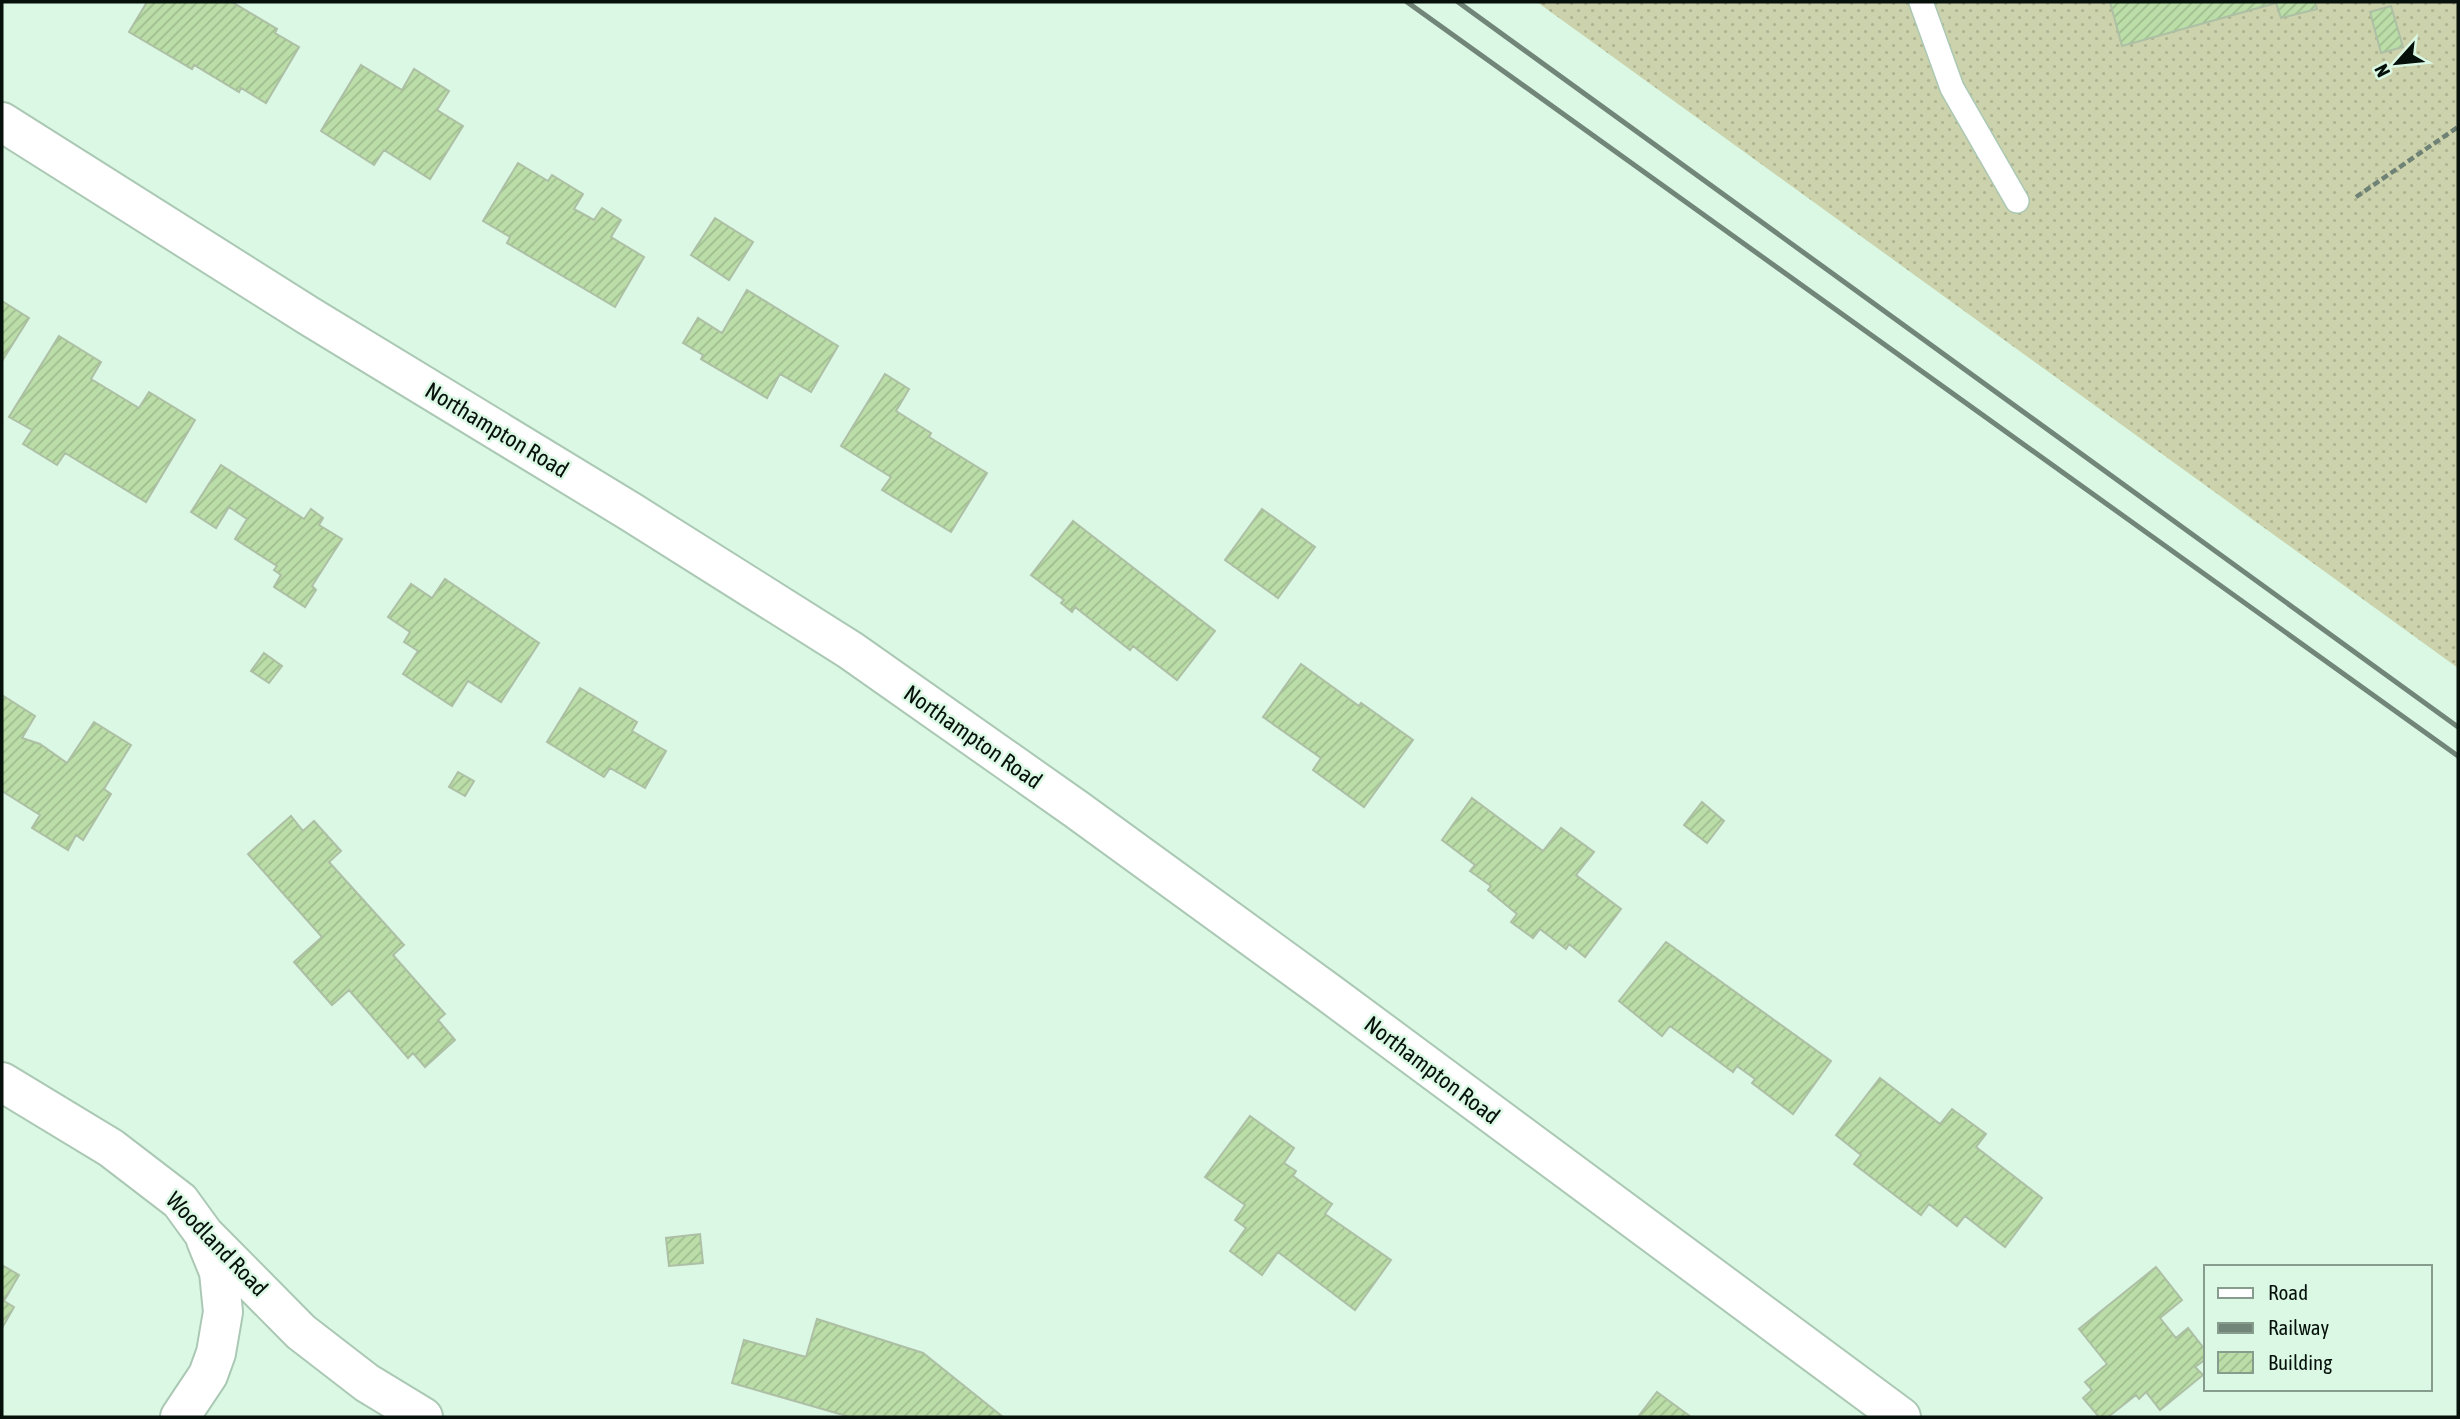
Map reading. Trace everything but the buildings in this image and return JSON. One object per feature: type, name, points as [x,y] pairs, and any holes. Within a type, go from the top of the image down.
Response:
[{"type":"street","name":"Northampton Road","points":[[2,122],[309,316],[850,650],[1087,817],[1318,985],[1901,1417]]},
{"type":"street","name":"Woodland Road","points":[[2,1082],[111,1148],[180,1201],[204,1234],[302,1332],[367,1382],[423,1417]]},
{"type":"street","points":[[180,1417],[208,1375],[216,1353],[223,1312],[219,1272],[204,1234]]},
{"type":"lane","points":[[1920,2],[1952,88],[2017,201]]},
{"type":"path","points":[[2356,197],[2458,127]]},
{"type":"green space","points":[[1537,2],[2458,2],[2458,668]]},
{"type":"railway","points":[[1407,2],[2458,756]]},
{"type":"railway","points":[[1458,2],[2458,727]]}]
